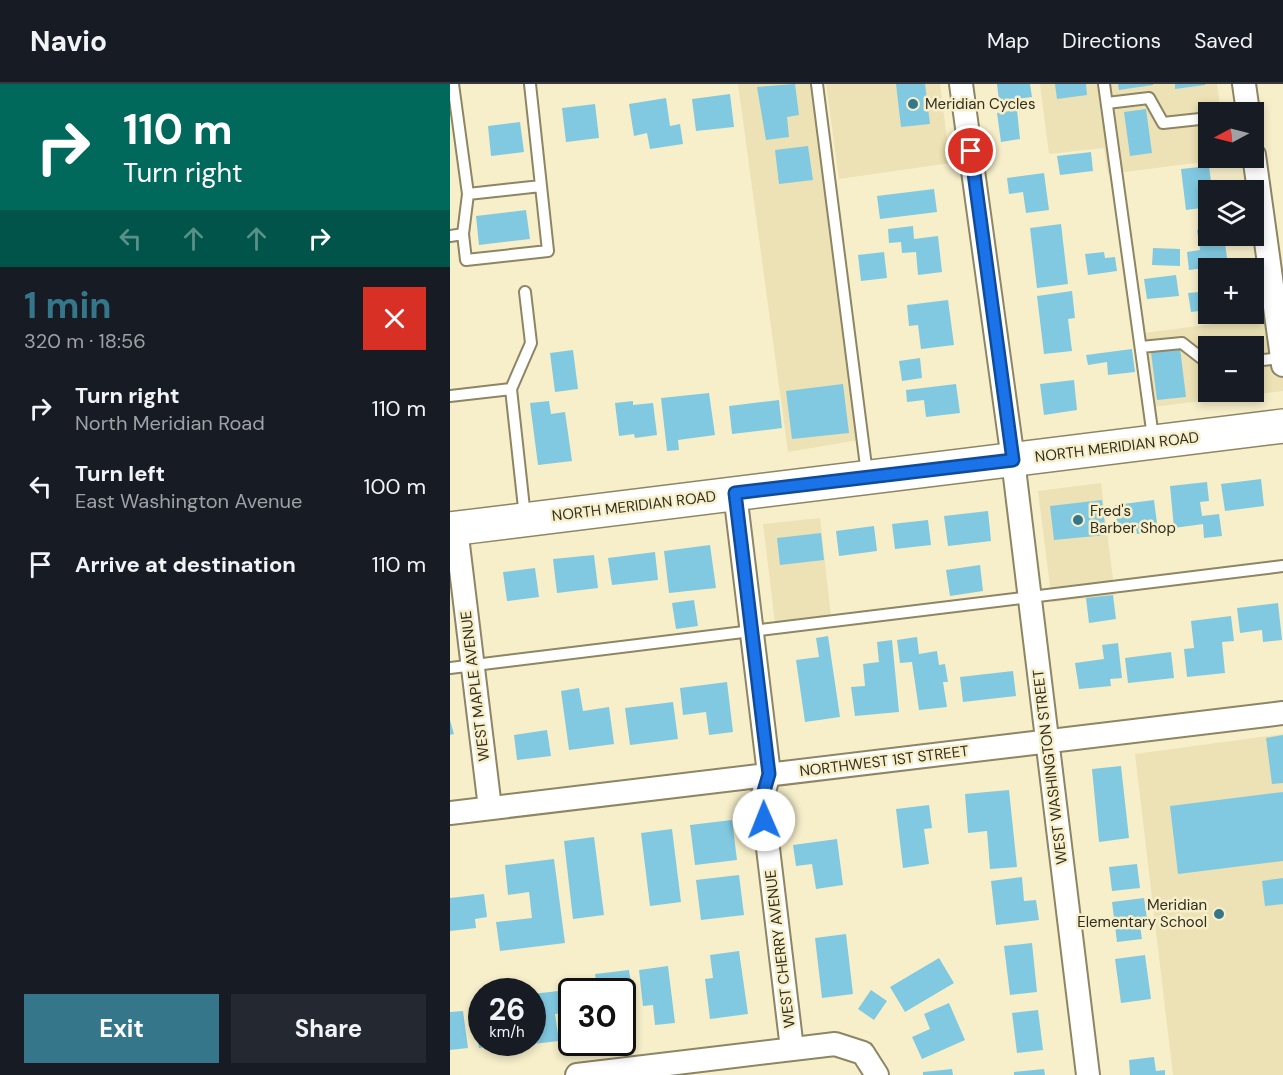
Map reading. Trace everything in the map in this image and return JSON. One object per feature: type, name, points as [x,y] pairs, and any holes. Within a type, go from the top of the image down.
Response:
[{"type":"main road","name":"NORTH MERIDIAN ROAD","points":[[453,528],[1283,426]]},
{"type":"street","name":"WEST WASHINGTON STREET","points":[[962,84],[1013,460],[1088,1075]]},
{"type":"street","points":[[1244,84],[1247,102]]},
{"type":"street","points":[[1256,168],[1282,362]]},
{"type":"street","name":"WEST CHERRY AVENUE","points":[[735,493],[769,774],[762,798],[792,1049]]},
{"type":"street","name":"WEST MAPLE AVENUE","points":[[453,528],[490,808]]},
{"type":"street","name":"NORTHWEST 1ST STREET","points":[[450,813],[1283,713]]},
{"type":"street","points":[[577,1075],[681,1069],[792,1049],[835,1044],[864,1053],[877,1075]]},
{"type":"lane","points":[[453,84],[468,195],[463,234],[466,260],[548,250],[530,84]]},
{"type":"lane","points":[[817,84],[868,477]]},
{"type":"lane","points":[[1104,84],[1153,442]]},
{"type":"lane","points":[[1107,103],[1149,99],[1163,123],[1198,119]]},
{"type":"lane","points":[[468,195],[541,186]]},
{"type":"lane","points":[[450,236],[463,234]]},
{"type":"lane","points":[[525,292],[531,343],[511,389],[525,520]]},
{"type":"lane","points":[[1141,347],[1182,343],[1198,355]]},
{"type":"lane","points":[[1264,361],[1282,362]]},
{"type":"lane","points":[[450,396],[511,389]]},
{"type":"lane","points":[[450,668],[1283,566]]},
{"type":"shaded area","points":[[738,84],[812,84],[858,440],[788,452]]},
{"type":"shaded area","points":[[826,84],[940,84],[950,163],[839,179]]},
{"type":"shaded area","points":[[1040,84],[1217,84],[1220,102],[1198,102],[1198,163],[1108,174],[1104,148],[1049,154]]},
{"type":"shaded area","points":[[1283,315],[1283,391],[1264,393],[1264,336],[1198,336],[1198,401],[1153,407],[1144,333],[1214,324],[1264,324],[1264,317]]},
{"type":"shaded area","points":[[1101,483],[1115,595],[1052,602],[1038,491]]},
{"type":"shaded area","points":[[820,518],[831,617],[775,623],[763,524]]},
{"type":"shaded area","name":"Meridian Elementary School","points":[[1283,734],[1283,1075],[1173,1075],[1135,754]]},
{"type":"building","points":[[795,84],[799,115],[787,117],[789,137],[766,140],[757,87]]},
{"type":"building","name":"Meridian Cycles","points":[[896,84],[925,84],[930,124],[901,127]]},
{"type":"building","points":[[997,84],[1030,84],[1032,97],[999,101]]},
{"type":"building","points":[[1055,84],[1086,84],[1087,95],[1057,99]]},
{"type":"building","points":[[1118,84],[1153,84],[1153,85],[1119,90]]},
{"type":"building","points":[[1175,84],[1205,84],[1205,85],[1175,89]]},
{"type":"building","points":[[730,94],[734,127],[696,131],[692,99]]},
{"type":"building","points":[[666,98],[670,126],[680,124],[683,144],[650,149],[647,133],[634,136],[629,104]]},
{"type":"building","points":[[595,104],[599,138],[566,142],[562,108]]},
{"type":"building","points":[[1146,109],[1152,153],[1130,156],[1124,112]]},
{"type":"building","points":[[1017,110],[1020,139],[1001,142],[997,113]]},
{"type":"building","points":[[520,122],[524,152],[491,156],[488,126]]},
{"type":"building","points":[[808,146],[813,180],[779,184],[775,150]]},
{"type":"building","points":[[1091,152],[1093,171],[1060,175],[1057,156]]},
{"type":"building","points":[[1209,168],[1211,180],[1198,180],[1198,208],[1186,210],[1181,169]]},
{"type":"building","points":[[1044,173],[1049,210],[1026,213],[1023,192],[1009,194],[1007,178]]},
{"type":"building","points":[[934,189],[937,212],[880,219],[877,196]]},
{"type":"building","points":[[526,210],[530,239],[479,245],[476,216]]},
{"type":"building","points":[[1061,224],[1068,284],[1037,288],[1030,228]]},
{"type":"building","points":[[913,226],[914,239],[938,236],[942,272],[918,275],[916,252],[902,253],[901,242],[889,243],[888,229]]},
{"type":"building","points":[[1199,246],[1225,246],[1227,258],[1198,258],[1198,269],[1189,270],[1187,252],[1200,250]]},
{"type":"building","points":[[1153,248],[1180,249],[1180,266],[1152,265]]},
{"type":"building","points":[[884,252],[887,278],[861,281],[858,255]]},
{"type":"building","points":[[1104,252],[1105,258],[1115,257],[1117,271],[1088,275],[1085,254]]},
{"type":"building","points":[[1176,275],[1179,296],[1147,299],[1144,279]]},
{"type":"building","points":[[1072,291],[1075,318],[1068,319],[1072,351],[1044,354],[1037,296]]},
{"type":"building","points":[[1198,292],[1198,311],[1191,312],[1188,293]]},
{"type":"building","points":[[948,300],[954,345],[921,349],[918,325],[909,326],[907,305]]},
{"type":"building","points":[[1180,348],[1186,397],[1157,400],[1151,352]]},
{"type":"building","points":[[1132,349],[1135,372],[1108,375],[1107,362],[1088,365],[1086,355]]},
{"type":"building","points":[[573,350],[578,389],[555,392],[550,353]]},
{"type":"building","points":[[920,358],[922,378],[902,381],[899,361]]},
{"type":"building","points":[[1074,380],[1077,410],[1044,415],[1040,384]]},
{"type":"building","points":[[843,384],[849,433],[792,439],[786,391]]},
{"type":"building","points":[[956,384],[960,413],[926,417],[924,400],[907,402],[906,390]]},
{"type":"building","points":[[709,393],[715,435],[678,440],[679,450],[667,451],[661,398]]},
{"type":"building","points":[[779,400],[782,428],[732,434],[729,406]]},
{"type":"building","points":[[549,401],[551,414],[565,412],[572,461],[538,465],[530,403]]},
{"type":"building","points":[[633,401],[633,405],[653,403],[657,435],[635,438],[634,434],[619,436],[615,403]]},
{"type":"building","points":[[1261,479],[1264,506],[1225,511],[1221,484]]},
{"type":"building","points":[[1207,482],[1209,501],[1200,502],[1202,516],[1219,514],[1222,536],[1204,538],[1203,524],[1174,528],[1170,486]]},
{"type":"building","name":"Fred's Barber Shop","points":[[1102,500],[1106,535],[1054,540],[1050,506]]},
{"type":"building","points":[[1154,500],[1158,531],[1137,534],[1136,528],[1118,530],[1115,505]]},
{"type":"building","points":[[988,511],[991,541],[948,546],[944,516]]},
{"type":"building","points":[[928,520],[931,545],[895,549],[892,524]]},
{"type":"building","points":[[874,526],[877,551],[839,556],[836,531]]},
{"type":"building","points":[[821,533],[824,560],[780,565],[777,538]]},
{"type":"building","points":[[710,545],[716,588],[669,593],[664,551]]},
{"type":"building","points":[[655,552],[658,580],[612,585],[608,558]]},
{"type":"building","points":[[594,555],[598,588],[557,593],[553,559]]},
{"type":"building","points":[[980,565],[983,591],[950,596],[946,570]]},
{"type":"building","points":[[535,568],[539,597],[507,601],[503,572]]},
{"type":"building","points":[[1113,595],[1116,619],[1089,623],[1086,598]]},
{"type":"building","points":[[694,600],[698,626],[676,629],[672,603]]},
{"type":"building","points":[[1278,603],[1282,640],[1263,642],[1262,630],[1240,633],[1237,608]]},
{"type":"building","points":[[1231,616],[1234,641],[1222,642],[1225,673],[1187,677],[1184,649],[1194,648],[1191,621]]},
{"type":"building","points":[[828,636],[840,717],[805,722],[796,660],[819,657],[816,638]]},
{"type":"building","points":[[917,637],[919,654],[937,651],[939,665],[945,664],[948,682],[943,682],[947,707],[919,710],[912,662],[900,663],[897,640]]},
{"type":"building","points":[[892,640],[899,712],[855,716],[851,687],[865,686],[863,664],[879,662],[877,642]]},
{"type":"building","points":[[1118,643],[1122,678],[1110,679],[1111,686],[1079,689],[1075,663],[1104,659],[1102,645]]},
{"type":"building","points":[[1171,652],[1174,678],[1128,683],[1125,658]]},
{"type":"building","points":[[1013,671],[1016,696],[963,702],[960,677]]},
{"type":"building","points":[[727,682],[733,732],[709,735],[706,712],[683,715],[680,688]]},
{"type":"building","points":[[579,688],[583,711],[609,707],[614,744],[569,750],[561,691]]},
{"type":"building","points":[[673,702],[678,739],[630,745],[625,708]]},
{"type":"building","points":[[450,720],[454,734],[450,735]]},
{"type":"building","points":[[547,730],[551,756],[517,760],[514,735]]},
{"type":"building","points":[[1283,735],[1283,783],[1272,784],[1266,738]]},
{"type":"building","points":[[1121,766],[1129,838],[1099,842],[1092,769]]},
{"type":"building","points":[[1009,790],[1017,867],[990,869],[987,831],[968,833],[965,794]]},
{"type":"building","points":[[1283,792],[1283,861],[1178,874],[1170,806]]},
{"type":"building","points":[[929,805],[932,828],[924,829],[929,864],[903,868],[896,809]]},
{"type":"building","points":[[732,820],[737,860],[695,865],[690,825]]},
{"type":"building","points":[[672,829],[681,902],[650,906],[641,833]]},
{"type":"building","points":[[594,837],[604,915],[573,919],[564,841]]},
{"type":"building","points":[[837,839],[843,885],[816,889],[812,864],[796,866],[793,845]]},
{"type":"building","points":[[554,859],[565,943],[500,951],[496,922],[532,918],[529,892],[508,895],[505,865]]},
{"type":"building","points":[[1137,864],[1140,888],[1112,891],[1109,867]]},
{"type":"building","points":[[739,875],[744,915],[701,920],[696,880]]},
{"type":"building","points":[[1022,877],[1024,901],[1036,900],[1039,920],[996,925],[991,881]]},
{"type":"building","points":[[1283,878],[1283,904],[1265,906],[1262,881]]},
{"type":"building","points":[[484,894],[487,917],[475,919],[476,928],[450,931],[450,898]]},
{"type":"building","points":[[1144,898],[1148,925],[1140,926],[1142,939],[1117,942],[1112,902]]},
{"type":"building","points":[[846,934],[853,994],[822,998],[815,938]]},
{"type":"building","points":[[1032,943],[1037,992],[1010,995],[1004,946]]},
{"type":"building","points":[[739,951],[748,1014],[710,1019],[705,979],[713,978],[710,955]]},
{"type":"building","points":[[1145,955],[1151,999],[1121,1003],[1115,959]]},
{"type":"building","points":[[939,958],[954,983],[905,1012],[890,987]]},
{"type":"building","points":[[668,966],[675,1023],[655,1025],[653,1005],[643,1006],[639,970]]},
{"type":"building","points":[[629,970],[630,978],[596,978],[595,974]]},
{"type":"building","points":[[871,990],[887,1001],[874,1020],[858,1009]]},
{"type":"building","points":[[558,991],[558,1014],[555,1014],[558,1041],[546,1042],[546,992]]},
{"type":"building","points":[[949,1003],[965,1040],[922,1059],[912,1037],[930,1029],[924,1014]]},
{"type":"building","points":[[1038,1010],[1043,1050],[1017,1053],[1012,1013]]},
{"type":"building","points":[[463,1011],[468,1048],[450,1050],[450,1012]]},
{"type":"building","points":[[1154,1057],[1156,1071],[1165,1070],[1165,1075],[1130,1075],[1129,1060]]},
{"type":"building","points":[[952,1069],[953,1075],[923,1075],[923,1072]]},
{"type":"building","points":[[1044,1069],[1045,1075],[1014,1075],[1014,1072]]},
{"type":"place","name":"Meridian Cycles","points":[[913,104]]},
{"type":"place","name":"Fred's Barber Shop","points":[[1078,520]]},
{"type":"place","name":"Meridian Elementary School","points":[[1219,914]]},
{"type":"route","points":[[764,820],[762,798],[769,774],[735,493],[1013,460],[971,151]]}]
